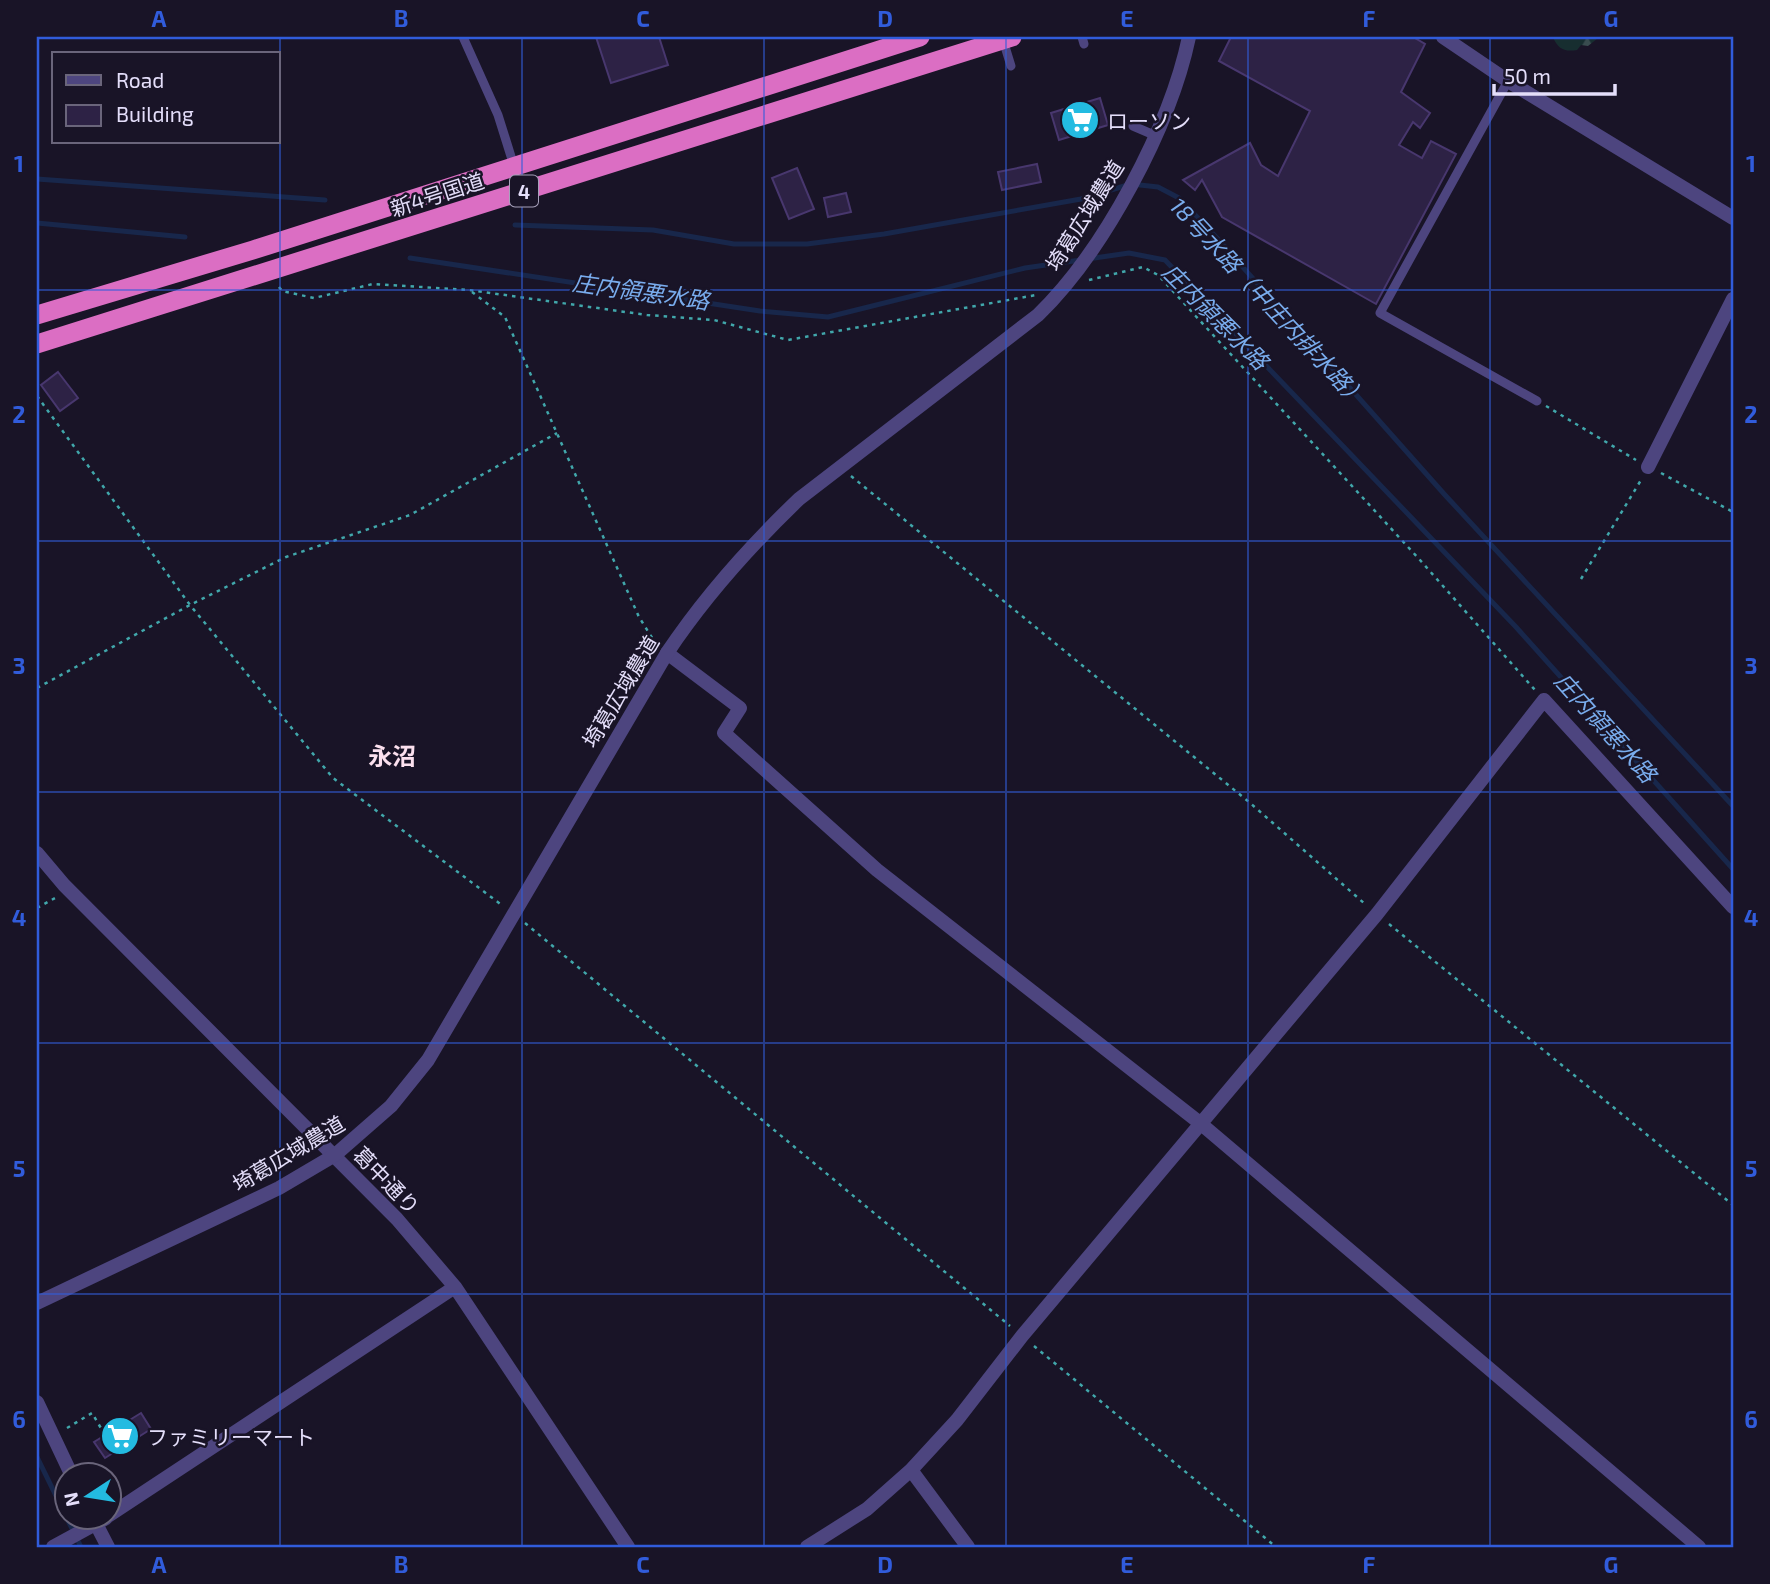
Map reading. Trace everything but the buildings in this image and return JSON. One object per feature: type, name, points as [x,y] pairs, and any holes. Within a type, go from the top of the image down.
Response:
[{"type":"highway","name":"新4号国道","points":[[37,315],[920,37]]},
{"type":"highway","name":"新4号国道","points":[[37,344],[1007,38]]},
{"type":"street","name":"埼葛広域農道","points":[[37,1303],[279,1188],[335,1155],[362,1134],[410,1086],[428,1060],[667,653],[697,608],[769,528],[840,466],[1050,303],[1071,279],[1116,210],[1137,171],[1185,58],[1189,37]]},
{"type":"street","points":[[1443,37],[1508,81],[1733,218]]},
{"type":"street","points":[[1648,467],[1733,299]]},
{"type":"street","points":[[667,653],[740,708],[724,733],[877,870],[1200,1123],[1699,1547]]},
{"type":"street","points":[[807,1547],[867,1509],[911,1470],[957,1420],[1022,1336],[1377,914],[1544,700],[1733,907]]},
{"type":"street","name":"葛中通り","points":[[37,853],[67,887],[397,1219],[455,1287],[628,1547]]},
{"type":"street","points":[[122,1505],[455,1287]]},
{"type":"street","points":[[37,1402],[66,1462]]},
{"type":"street","points":[[911,1470],[968,1547]]},
{"type":"street","points":[[59,1544],[79,1532]]},
{"type":"lane","points":[[463,37],[498,115],[514,166]]},
{"type":"lane","points":[[1007,38],[1011,66]]},
{"type":"lane","points":[[1508,81],[1380,313],[1537,401]]},
{"type":"lane","points":[[1133,126],[1154,135]]},
{"type":"path","points":[[1071,279],[1143,267],[1158,275],[1411,550],[1544,700]]},
{"type":"path","points":[[268,272],[282,291],[314,298],[373,284],[469,290],[647,315],[714,320],[788,340],[1040,295],[1050,303]]},
{"type":"path","points":[[469,290],[505,317],[639,617],[651,640],[667,653]]},
{"type":"path","points":[[37,396],[190,605],[333,778],[513,914],[1276,1547]]},
{"type":"path","points":[[37,688],[190,605],[286,557],[410,515],[557,433]]},
{"type":"path","points":[[840,466],[1249,802],[1377,914],[1733,1205]]},
{"type":"path","points":[[1581,579],[1648,467]]},
{"type":"path","points":[[37,908],[67,887]]},
{"type":"path","points":[[67,1428],[92,1413],[105,1435]]},
{"type":"green space","points":[[1553,37],[1611,37],[1598,38],[1588,46],[1581,45],[1572,51],[1562,49]]},
{"type":"waterway","name":"18号水路（中庄内排水路）","points":[[37,179],[325,200]]},
{"type":"waterway","name":"18号水路（中庄内排水路）","points":[[515,225],[653,230],[734,244],[807,244],[884,234],[1081,199],[1131,184],[1158,187],[1179,198],[1217,238],[1445,495],[1733,806]]},
{"type":"waterway","name":"庄内領悪水路","points":[[37,223],[185,237]]},
{"type":"waterway","name":"庄内領悪水路","points":[[410,258],[760,311],[828,317],[1025,268],[1129,253],[1165,260],[1516,627],[1733,869]]},
{"type":"waterway","points":[[37,1457],[81,1547]]},
{"type":"place","name":"ローソン","points":[[1080,120]]},
{"type":"place","name":"ファミリーマート","points":[[120,1436]]},
{"type":"district","name":"永沼","points":[[392,755]]}]
